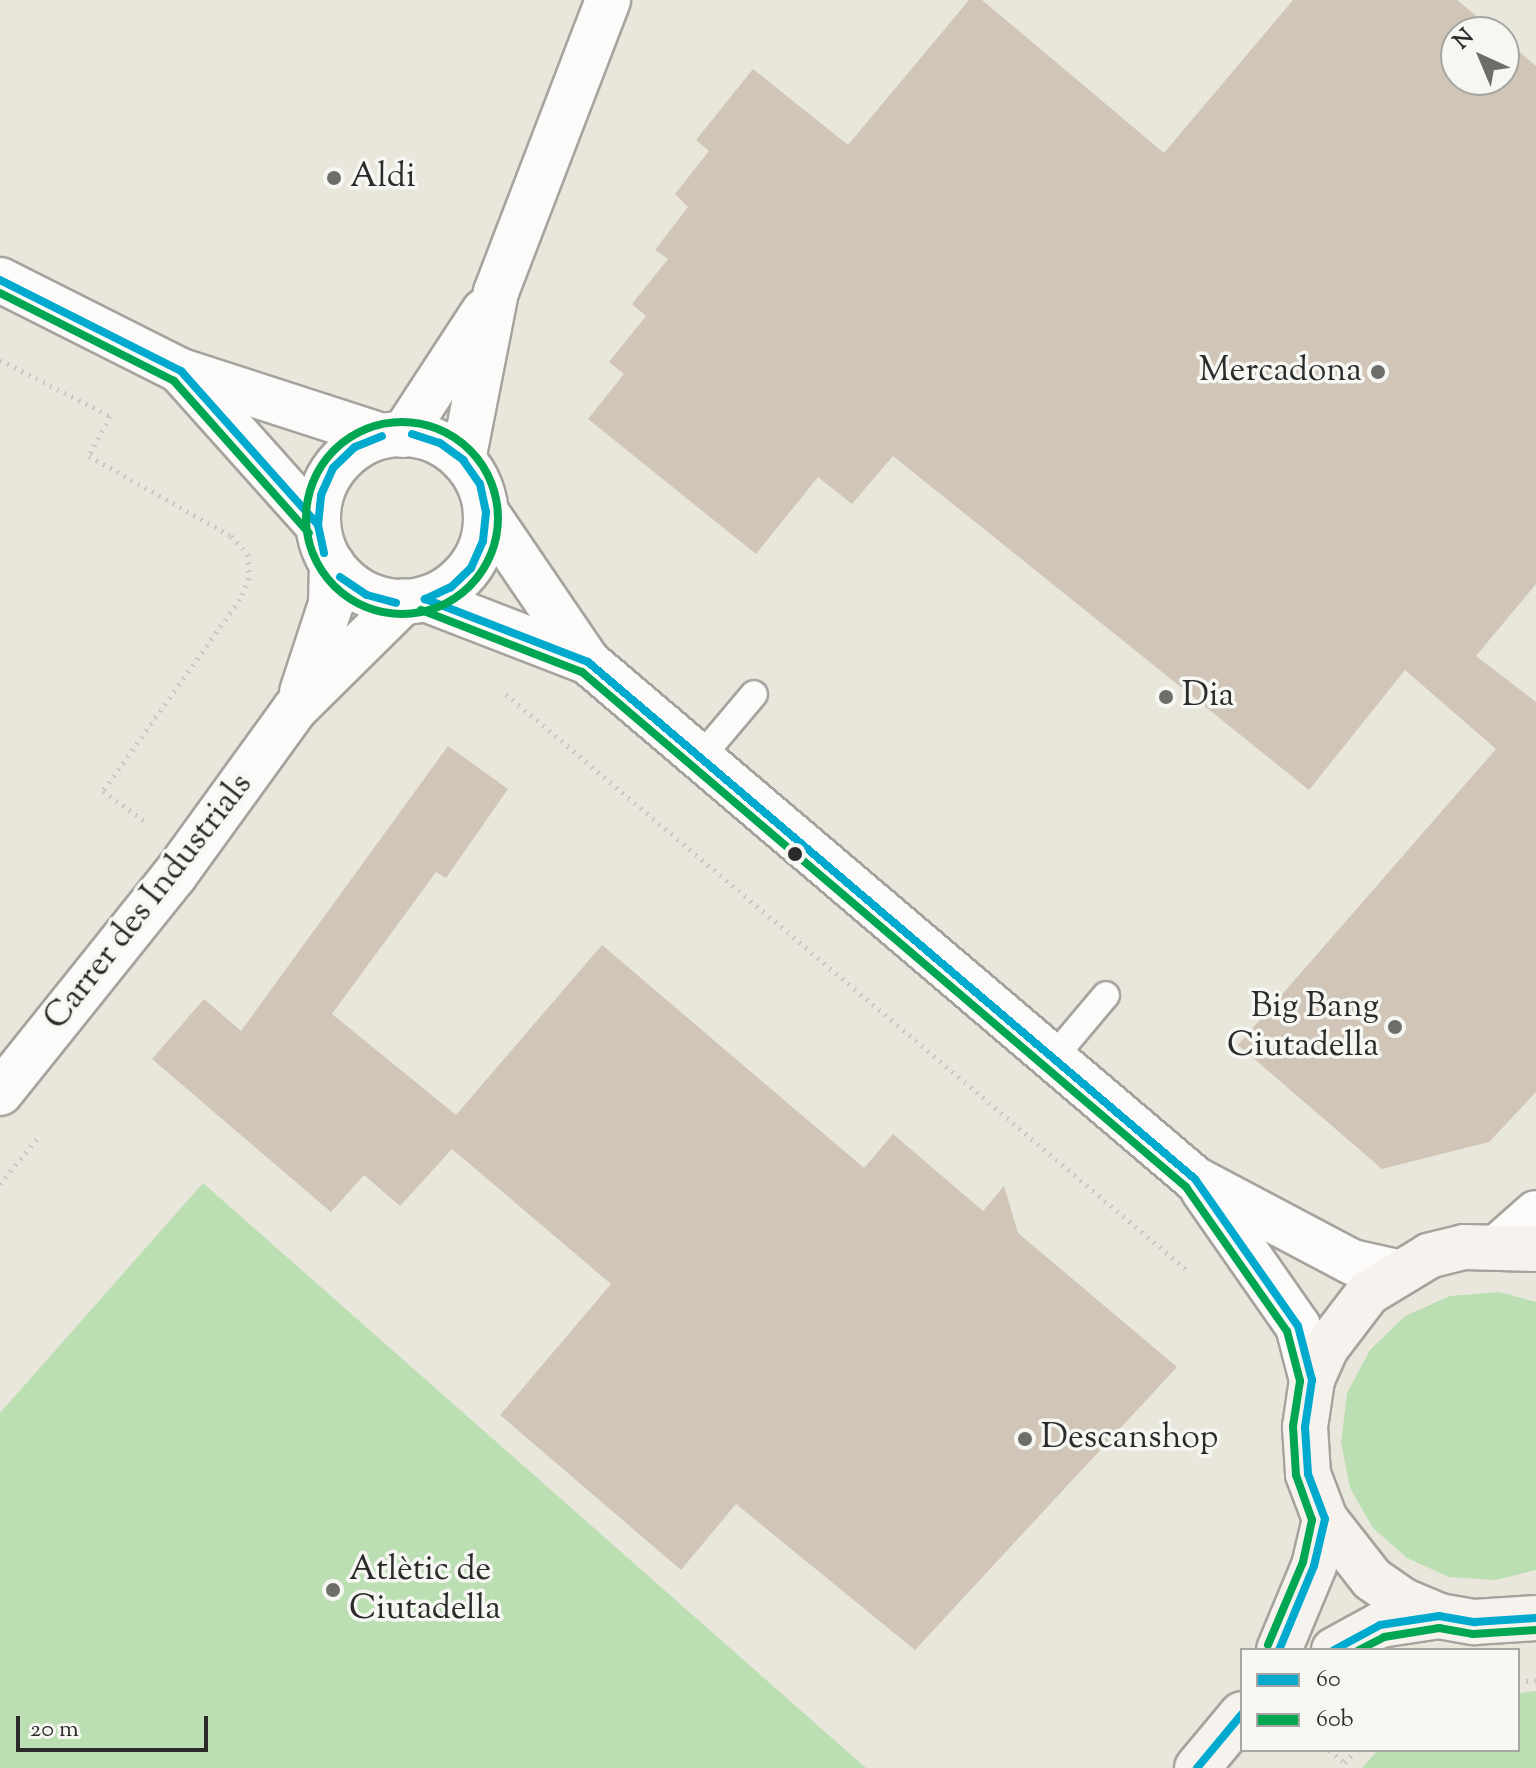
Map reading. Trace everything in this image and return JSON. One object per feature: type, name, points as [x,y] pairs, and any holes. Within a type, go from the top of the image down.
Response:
[{"type":"main road","points":[[1439,1616],[1404,1601],[1372,1579],[1325,1519],[1308,1474],[1305,1427],[1312,1380],[1344,1318],[1397,1272],[1429,1256],[1527,1248]]},
{"type":"main road","points":[[1280,1648],[1314,1566],[1325,1519]]},
{"type":"main road","points":[[1338,1648],[1380,1625],[1439,1616],[1498,1623],[1536,1618]]},
{"type":"main road","points":[[1197,1768],[1240,1716]]},
{"type":"street","points":[[463,460],[496,292],[608,0]]},
{"type":"street","points":[[0,280],[181,371],[393,435],[440,443],[463,460],[480,484],[486,512],[483,541],[471,568],[451,587],[414,600]]},
{"type":"street","points":[[325,545],[321,495],[333,468],[355,447],[393,435],[496,292]]},
{"type":"street","points":[[181,371],[367,595],[414,600],[588,662]]},
{"type":"street","points":[[486,512],[588,662],[1195,1179],[1352,1262],[1397,1272]]},
{"type":"street","name":"Carrer des Industrials","points":[[295,709],[331,604],[325,545]]},
{"type":"street","name":"Carrer des Industrials","points":[[0,1093],[190,854],[295,709],[414,600]]},
{"type":"street","points":[[1195,1179],[1298,1326],[1312,1380]]},
{"type":"street","points":[[1527,1248],[1536,1213]]},
{"type":"lane","points":[[701,757],[754,694]]},
{"type":"lane","points":[[1053,1058],[1106,995]]},
{"type":"path","points":[[0,360],[110,416],[89,456],[231,536],[248,554],[249,578],[240,599],[103,791],[190,854]]},
{"type":"path","points":[[504,692],[1197,1279]]},
{"type":"path","points":[[0,1184],[39,1137]]},
{"type":"path","points":[[1331,1752],[1345,1763],[1354,1752]]},
{"type":"green space","name":"Atlètic de Ciutadella","points":[[203,1183],[866,1768],[0,1768],[0,1413]]},
{"type":"green space","points":[[1499,1292],[1536,1302],[1536,1570],[1496,1580],[1449,1577],[1407,1558],[1373,1528],[1350,1488],[1341,1442],[1347,1393],[1370,1350],[1405,1316],[1450,1296]]},
{"type":"green space","points":[[1536,1691],[1536,1768],[1362,1768],[1376,1752],[1520,1752],[1520,1693]]},
{"type":"building","points":[[969,0],[982,0],[1164,153],[1293,0],[1457,0],[1476,16],[1440,16],[1440,96],[1520,96],[1520,52],[1536,66],[1536,584],[1476,656],[1536,702],[1536,1092],[1489,1142],[1382,1169],[1238,1045],[1496,749],[1405,670],[1309,790],[893,456],[852,504],[818,477],[756,554],[588,419],[624,374],[609,362],[646,316],[632,304],[668,259],[655,250],[688,207],[675,194],[709,151],[696,140],[753,69],[848,145]]},
{"type":"building","points":[[448,746],[508,789],[446,878],[436,872],[332,1014],[456,1115],[602,945],[864,1168],[893,1134],[983,1211],[1004,1186],[1018,1233],[1177,1367],[915,1650],[736,1504],[681,1570],[500,1415],[611,1284],[452,1149],[400,1206],[364,1175],[331,1212],[152,1059],[204,999],[241,1031]]},
{"type":"transit line","name":"60","points":[[0,280],[181,371],[318,525]]},
{"type":"transit line","name":"60b","points":[[0,293],[174,381],[309,533]]},
{"type":"transit line","name":"60b","points":[[402,422],[439,430],[470,450],[490,481],[498,518],[490,555],[470,586],[439,606],[402,614],[365,606],[334,586],[314,555],[306,518],[314,481],[334,450],[365,430],[402,422]]},
{"type":"transit line","name":"60","points":[[412,434],[440,443],[463,460],[480,484],[486,512],[483,541],[471,568],[451,587],[425,599]]},
{"type":"transit line","name":"60","points":[[324,553],[318,525],[321,495],[333,468],[355,447],[382,436]]},
{"type":"transit line","name":"60","points":[[340,577],[367,595],[396,603]]},
{"type":"transit line","name":"60","points":[[425,599],[588,662],[1195,1179],[1298,1326],[1312,1380],[1305,1427],[1308,1474],[1325,1519],[1314,1566],[1280,1648]]},
{"type":"transit line","name":"60b","points":[[421,610],[582,672],[1186,1187],[1287,1331],[1300,1381],[1293,1426],[1296,1475],[1312,1520],[1303,1562],[1268,1645]]},
{"type":"transit line","name":"60","points":[[1338,1648],[1380,1625],[1439,1616],[1474,1622],[1536,1618]]},
{"type":"transit line","name":"60b","points":[[1363,1648],[1384,1637],[1439,1628],[1473,1634],[1536,1630]]},
{"type":"transit line","name":"60","points":[[1197,1768],[1240,1716]]},
{"type":"place","name":"Aldi","points":[[334,178]]},
{"type":"place","name":"Mercadona","points":[[1378,372]]},
{"type":"place","name":"Dia","points":[[1166,697]]},
{"type":"place","name":"Big Bang Ciutadella","points":[[1395,1027]]},
{"type":"place","name":"Descanshop","points":[[1025,1439]]},
{"type":"place","name":"Atlètic de Ciutadella","points":[[333,1590]]}]
